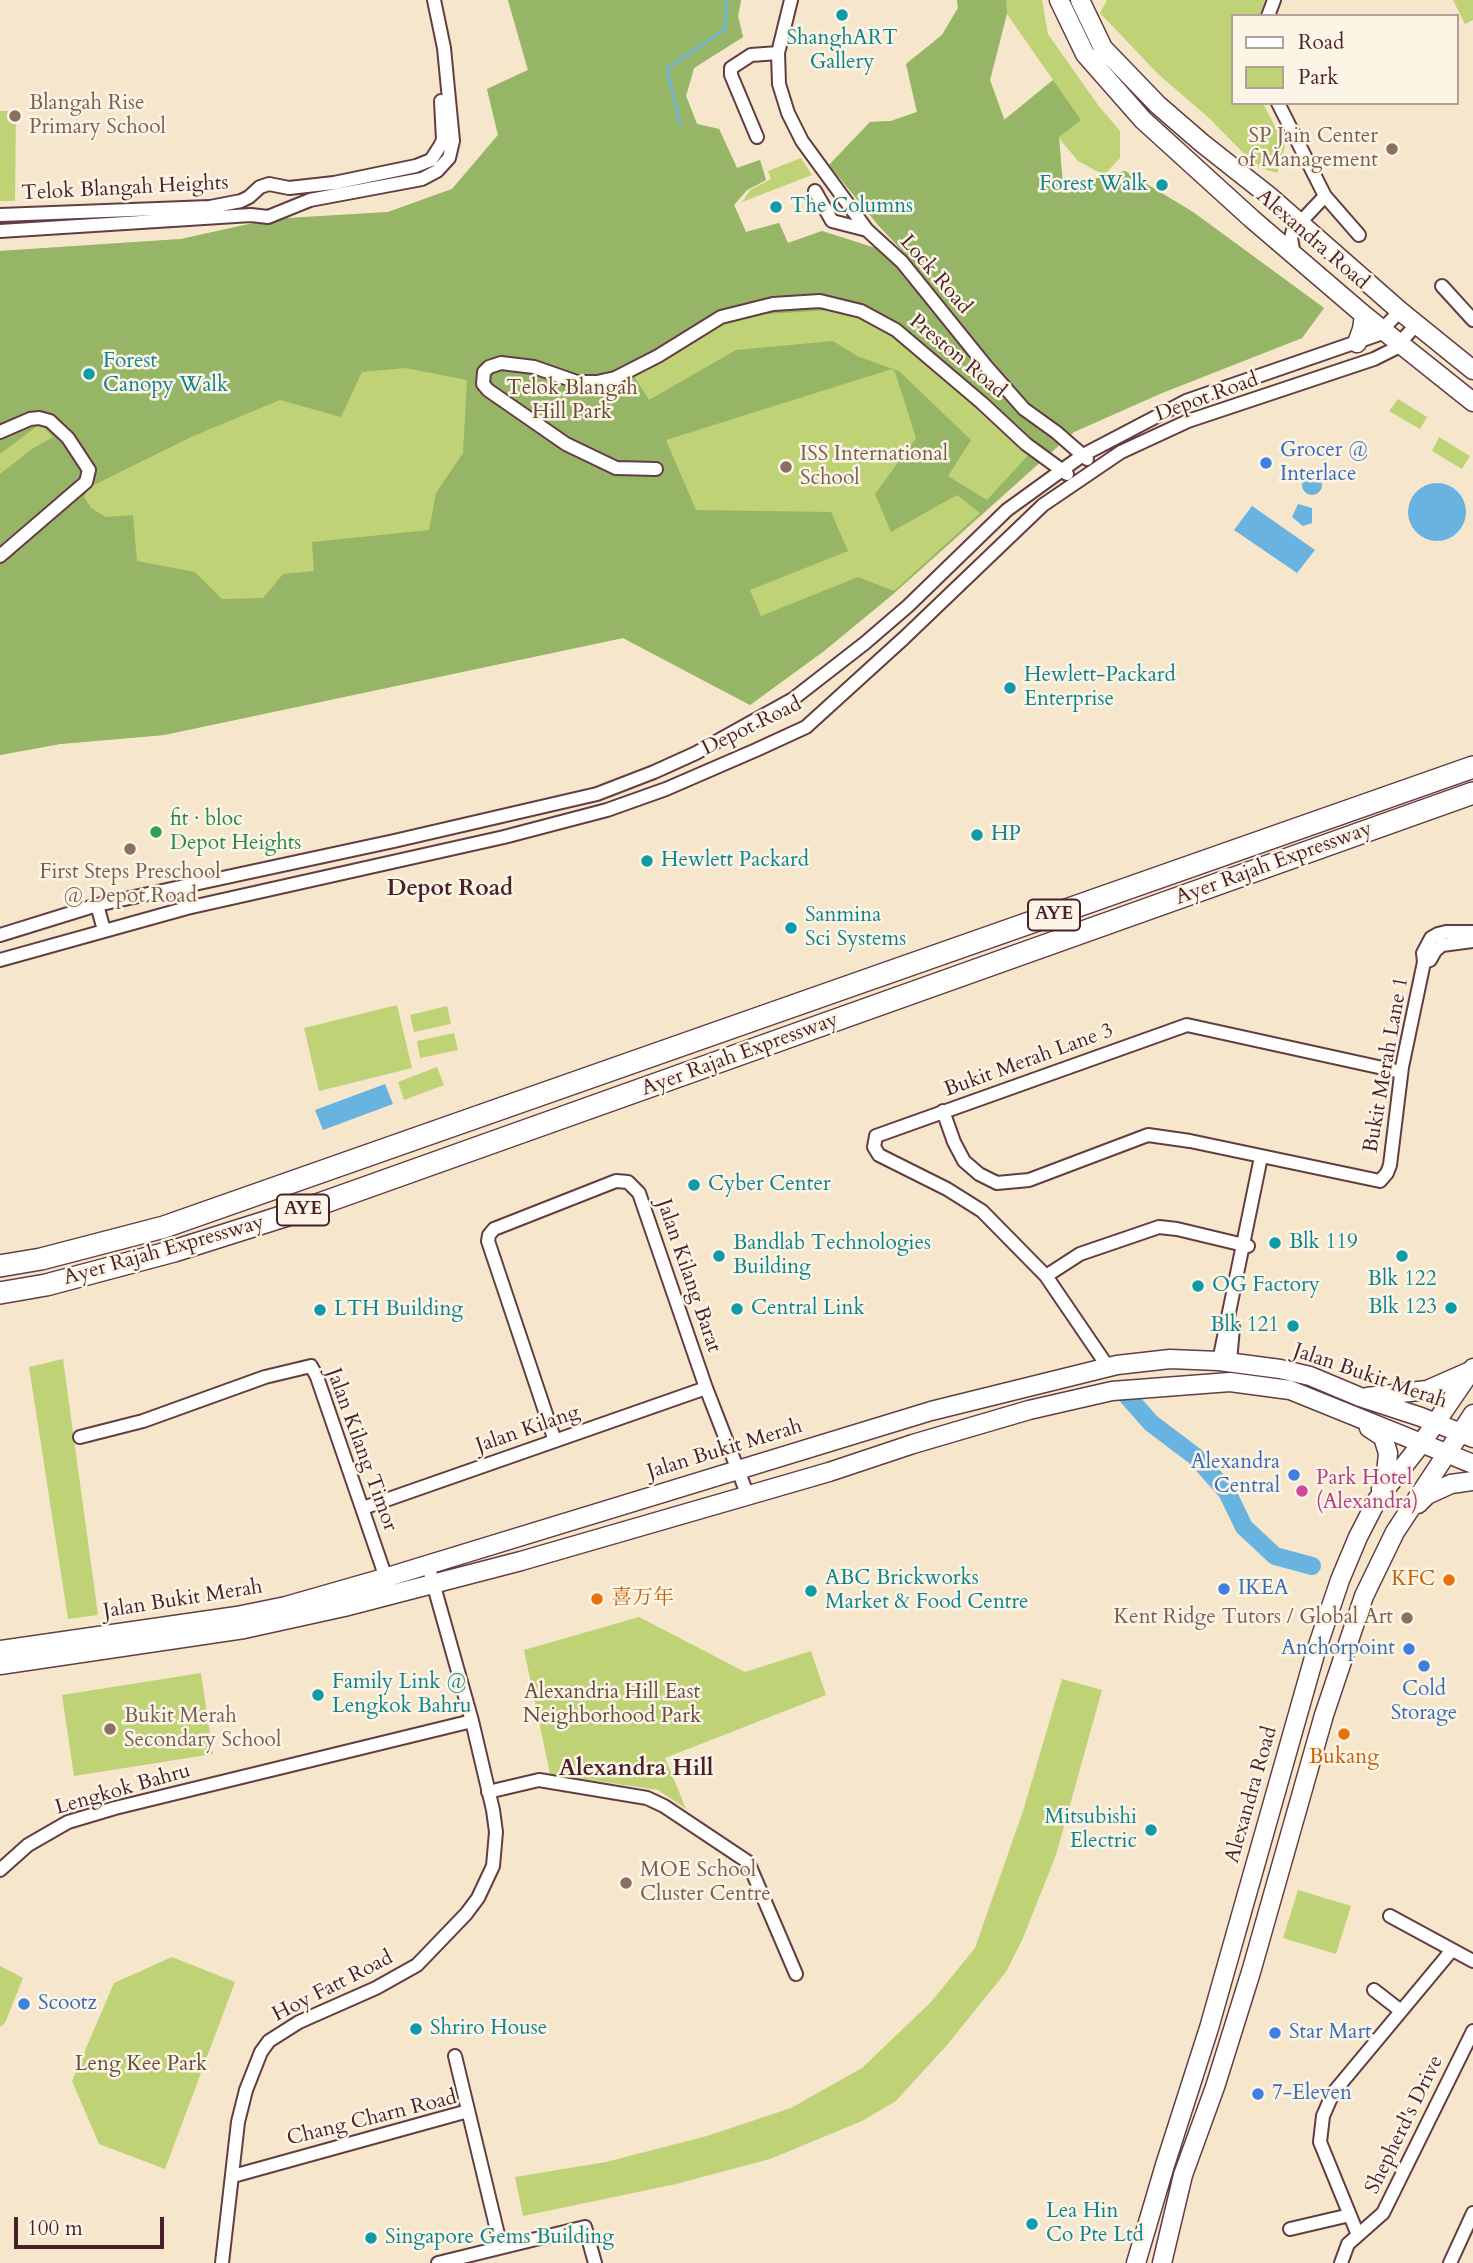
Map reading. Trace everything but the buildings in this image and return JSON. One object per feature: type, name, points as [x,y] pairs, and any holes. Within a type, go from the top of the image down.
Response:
[{"type":"highway","name":"Ayer Rajah Expressway","points":[[0,1266],[41,1259],[164,1227],[286,1186],[1473,767]]},
{"type":"highway","name":"Ayer Rajah Expressway","points":[[0,1293],[47,1285],[174,1251],[297,1212],[1473,793]]},
{"type":"main road","name":"Alexandra Road","points":[[1059,0],[1084,54],[1143,120],[1252,219],[1364,315],[1473,402]]},
{"type":"main road","name":"Alexandra Road","points":[[1080,0],[1103,48],[1149,95],[1400,312],[1473,370]]},
{"type":"main road","points":[[1252,219],[1267,217],[1272,211],[1273,205],[1269,196]]},
{"type":"main road","points":[[1357,343],[1363,329],[1364,315]]},
{"type":"main road","name":"Jalan Bukit Merah","points":[[0,1650],[237,1616],[286,1606],[919,1415],[1108,1367],[1170,1359],[1280,1369],[1310,1376],[1467,1435]]},
{"type":"main road","name":"Alexandra Road","points":[[1136,2263],[1209,2028],[1315,1654],[1343,1573],[1377,1500],[1421,1444],[1472,1369]]},
{"type":"main road","points":[[1360,1397],[1427,1390],[1472,1369]]},
{"type":"main road","name":"Jalan Bukit Merah","points":[[0,1665],[244,1629],[294,1619],[647,1525],[998,1419],[1111,1391],[1230,1382],[1290,1390],[1473,1464]]},
{"type":"main road","points":[[991,1395],[998,1419]]},
{"type":"main road","points":[[1162,2263],[1183,2175],[1215,2087],[1251,1972],[1345,1648],[1374,1573],[1405,1516],[1448,1455],[1467,1435],[1473,1414]]},
{"type":"main road","points":[[1352,1416],[1383,1437],[1388,1453],[1386,1474],[1377,1500]]},
{"type":"main road","points":[[1405,1516],[1427,1495],[1451,1484],[1473,1480]]},
{"type":"main road","points":[[611,1508],[613,1516],[622,1525],[647,1525]]},
{"type":"main road","points":[[1343,1573],[1352,1565],[1361,1563],[1374,1573]]},
{"type":"main road","points":[[1163,2170],[1165,2181],[1169,2184],[1183,2175]]},
{"type":"street","points":[[428,0],[439,43]]},
{"type":"street","points":[[435,0],[439,43]]},
{"type":"street","name":"Lock Road","points":[[792,0],[778,53],[779,84],[788,113],[802,141],[867,230],[902,262],[1024,409],[1096,468]]},
{"type":"street","name":"Telok Blangah Heights","points":[[0,215],[209,207],[241,201],[260,187],[269,184],[289,188],[334,183],[416,166],[431,160],[443,140],[439,43]]},
{"type":"street","name":"Telok Blangah Heights","points":[[0,231],[268,216],[310,200],[422,179],[437,171],[449,158],[453,141],[439,43]]},
{"type":"street","points":[[757,137],[731,75],[731,68],[751,55],[778,53]]},
{"type":"street","points":[[1279,105],[1325,196],[1359,234]]},
{"type":"street","points":[[288,210],[292,202],[289,188]]},
{"type":"street","points":[[815,191],[832,221],[867,230]]},
{"type":"street","points":[[1294,255],[1291,238],[1293,230],[1325,196]]},
{"type":"street","points":[[1442,286],[1473,320]]},
{"type":"street","name":"Preston Road","points":[[656,469],[616,468],[566,444],[488,390],[483,384],[484,372],[501,363],[534,367],[577,382],[597,382],[615,378],[658,356],[721,317],[774,304],[820,301],[861,311],[896,330],[1026,444],[1076,482]]},
{"type":"street","name":"Depot Road","points":[[0,934],[97,905],[561,802],[605,791],[654,772],[696,753],[793,699],[908,606],[1007,510],[1083,455],[1186,401],[1377,335],[1400,312]]},
{"type":"street","name":"Depot Road","points":[[0,960],[187,908],[504,837],[607,810],[666,789],[806,727],[1043,505],[1096,468],[1121,452],[1188,421],[1374,359],[1394,349],[1416,324]]},
{"type":"street","points":[[0,432],[30,419],[50,421],[68,438],[89,470],[86,482],[0,556]]},
{"type":"street","points":[[97,905],[104,930]]},
{"type":"street","name":"Bukit Merah Lane 1","points":[[1263,1158],[1380,1181],[1390,1165],[1401,1072],[1424,962],[1423,953],[1427,944],[1438,934],[1473,932]]},
{"type":"street","name":"Bukit Merah Lane 1","points":[[1424,962],[1430,960],[1442,945],[1473,941]]},
{"type":"street","name":"Bukit Merah Lane 3","points":[[1263,1158],[1190,1141],[1148,1135],[1029,1180],[998,1183],[979,1174],[964,1161],[943,1111],[1187,1025],[1401,1072]]},
{"type":"street","points":[[943,1111],[876,1136],[876,1151],[982,1211],[1046,1276],[1108,1367]]},
{"type":"street","points":[[1225,1362],[1263,1158]]},
{"type":"street","name":"Jalan Kilang Barat","points":[[555,1441],[492,1253],[489,1236],[494,1229],[533,1213],[616,1181],[628,1182],[639,1193],[706,1388],[748,1496]]},
{"type":"street","points":[[1046,1276],[1080,1254],[1159,1227],[1245,1245]]},
{"type":"street","name":"Jalan Kilang Timor","points":[[80,1437],[142,1421],[265,1377],[311,1366],[386,1578]]},
{"type":"street","name":"Jalan Kilang","points":[[363,1508],[706,1388]]},
{"type":"street","name":"Hoy Fatt Road","points":[[222,2263],[238,2122],[255,2065],[270,2041],[299,2022],[376,1988],[417,1965],[448,1936],[478,1898],[490,1876],[496,1832],[472,1721],[428,1565]]},
{"type":"street","name":"Lengkok Bahru","points":[[0,1870],[28,1845],[68,1822],[115,1808],[472,1721]]},
{"type":"street","points":[[488,1793],[539,1780],[647,1798],[664,1805],[748,1862],[796,1974]]},
{"type":"street","points":[[1390,1916],[1473,1961]]},
{"type":"street","points":[[1358,2235],[1320,2142],[1323,2116],[1333,2093],[1452,1950]]},
{"type":"street","points":[[1374,1990],[1401,2011]]},
{"type":"street","name":"Shepherd's Drive","points":[[1341,2263],[1348,2244],[1382,2213],[1473,2031]]},
{"type":"street","points":[[455,2056],[468,2111]]},
{"type":"street","name":"Chang Charn Road","points":[[233,2176],[468,2111],[501,2247]]},
{"type":"street","points":[[1450,2263],[1473,2213]]},
{"type":"street","points":[[1290,2229],[1350,2215]]},
{"type":"street","points":[[438,2263],[585,2227],[595,2263]]},
{"type":"green space","name":"Telok Blangah Hill Park","points":[[508,0],[741,0],[738,16],[743,37],[694,68],[686,96],[697,124],[719,129],[737,168],[760,160],[766,180],[747,190],[734,205],[746,232],[779,223],[788,243],[822,231],[910,259],[829,165],[870,122],[891,121],[917,112],[906,64],[942,35],[958,8],[957,0],[1042,0],[1048,34],[1098,105],[1120,131],[1120,158],[1104,175],[1078,161],[1059,138],[1063,187],[1125,171],[1193,212],[1324,308],[1302,338],[1162,393],[1074,432],[892,595],[824,651],[750,705],[623,638],[164,735],[60,744],[0,755],[0,251],[181,239],[272,219],[388,212],[452,189],[498,135],[487,89],[528,70]],"holes":[[[1007,14],[1053,80],[1005,120],[990,80]]]},
{"type":"green space","name":"Telok Blangah Hill Park","points":[[508,0],[741,0],[738,16],[743,37],[694,68],[686,96],[697,124],[719,129],[737,168],[760,160],[766,180],[747,190],[734,205],[746,232],[779,223],[788,243],[822,231],[910,259],[829,165],[870,122],[891,121],[917,112],[906,64],[942,35],[958,8],[957,0],[1006,0],[1007,13],[990,80],[1004,120],[1053,80],[1081,120],[1059,137],[1063,187],[1125,171],[1193,212],[1324,308],[1302,338],[1162,393],[1074,432],[892,595],[824,651],[750,705],[623,638],[164,735],[60,744],[0,755],[0,474],[32,449],[53,437],[40,424],[0,454],[0,251],[181,239],[272,219],[388,212],[452,189],[498,135],[487,89],[528,70]],"holes":[[[843,309],[907,343],[1031,452],[987,500],[948,476],[971,440],[899,371],[859,357],[833,341],[736,350],[649,400],[632,373],[719,322],[739,316]],[[405,368],[467,380],[463,453],[436,493],[429,530],[312,542],[314,571],[283,574],[263,598],[222,599],[195,572],[137,561],[133,515],[106,517],[91,508],[84,497],[90,487],[191,437],[280,400],[341,417],[362,372]],[[892,369],[916,438],[875,494],[891,532],[957,495],[980,513],[894,591],[858,577],[761,616],[750,590],[848,551],[831,512],[696,510],[666,440]]]},
{"type":"green space","points":[[1107,0],[1265,0],[1260,14],[1232,14],[1232,105],[1264,105],[1285,146],[1277,173],[1257,167],[1209,118],[1158,74],[1100,13]]},
{"type":"green space","points":[[1453,0],[1473,0],[1473,20],[1465,24]]},
{"type":"green space","points":[[0,111],[16,111],[15,201],[0,201]]},
{"type":"green space","points":[[801,158],[812,175],[742,202],[750,190],[771,179],[768,171]]},
{"type":"green space","points":[[1398,399],[1427,417],[1420,429],[1389,411]]},
{"type":"green space","points":[[1439,437],[1470,456],[1462,469],[1432,451]]},
{"type":"green space","points":[[397,1005],[412,1068],[319,1091],[304,1028]]},
{"type":"green space","points":[[447,1006],[451,1024],[414,1032],[410,1015]]},
{"type":"green space","points":[[454,1033],[458,1050],[420,1058],[417,1041]]},
{"type":"green space","points":[[437,1067],[444,1085],[404,1100],[398,1082]]},
{"type":"green space","points":[[63,1359],[98,1615],[68,1619],[29,1367]]},
{"type":"green space","name":"Alexandria Hill East Neighborhood Park","points":[[639,1617],[745,1672],[811,1651],[826,1695],[665,1758],[686,1809],[658,1790],[550,1774],[524,1650]]},
{"type":"green space","points":[[201,1673],[213,1754],[74,1776],[62,1695]]},
{"type":"green space","points":[[1062,1679],[1102,1690],[1056,1855],[1023,1938],[1006,1972],[947,2045],[896,2101],[862,2121],[770,2159],[676,2184],[523,2216],[515,2177],[606,2162],[707,2136],[791,2108],[862,2068],[931,2002],[975,1948],[1023,1811]]},
{"type":"green space","points":[[1298,1890],[1351,1906],[1336,1954],[1283,1938]]},
{"type":"green space","name":"Leng Kee Park","points":[[172,1957],[235,1982],[165,2169],[99,2144],[72,2081],[114,1983]]},
{"type":"green space","points":[[0,1966],[23,1978],[5,2023],[0,2027]]},
{"type":"water","points":[[1308,475],[1316,475],[1322,485],[1316,495],[1308,495],[1302,489],[1302,481]]},
{"type":"water","points":[[1431,483],[1443,483],[1453,487],[1462,496],[1466,518],[1458,533],[1443,541],[1431,541],[1421,537],[1412,528],[1408,518],[1408,506],[1412,496],[1421,487]]},
{"type":"water","points":[[1298,504],[1312,508],[1312,523],[1303,526],[1292,517]]},
{"type":"water","points":[[1252,506],[1315,550],[1297,573],[1234,530]]},
{"type":"water","points":[[385,1084],[393,1104],[323,1130],[315,1110]]},
{"type":"waterway","points":[[680,124],[667,69],[725,29],[727,0]]},
{"type":"waterway","points":[[1128,1397],[1151,1423],[1196,1457],[1227,1492],[1244,1527],[1275,1556],[1312,1566]]},
{"type":"place","name":"ShanghART Gallery","points":[[842,15]]},
{"type":"place","name":"Blangah Rise Primary School","points":[[15,116]]},
{"type":"place","name":"SP Jain Center of Management","points":[[1392,149]]},
{"type":"place","name":"Forest Walk","points":[[1162,185]]},
{"type":"place","name":"The Columns","points":[[776,207]]},
{"type":"place","name":"Forest Canopy Walk","points":[[89,374]]},
{"type":"place","name":"Grocer @ Interlace","points":[[1266,463]]},
{"type":"place","name":"ISS International School","points":[[786,467]]},
{"type":"place","name":"Hewlett-Packard Enterprise","points":[[1010,688]]},
{"type":"place","name":"fit · bloc Depot Heights","points":[[156,832]]},
{"type":"place","name":"HP","points":[[977,835]]},
{"type":"place","name":"First Steps Preschool @ Depot Road","points":[[130,849]]},
{"type":"place","name":"Hewlett Packard","points":[[647,861]]},
{"type":"place","name":"Sanmina Sci Systems","points":[[791,928]]},
{"type":"place","name":"Cyber Center","points":[[694,1185]]},
{"type":"place","name":"Blk 119","points":[[1275,1243]]},
{"type":"place","name":"Bandlab Technologies Building","points":[[719,1256]]},
{"type":"place","name":"Blk 122","points":[[1402,1256]]},
{"type":"place","name":"OG Factory","points":[[1198,1286]]},
{"type":"place","name":"Blk 123","points":[[1451,1308]]},
{"type":"place","name":"Central Link","points":[[737,1309]]},
{"type":"place","name":"LTH Building","points":[[320,1310]]},
{"type":"place","name":"Blk 121","points":[[1293,1326]]},
{"type":"place","name":"Alexandra Central","points":[[1294,1475]]},
{"type":"place","name":"Park Hotel (Alexandra)","points":[[1302,1491]]},
{"type":"place","name":"KFC","points":[[1449,1580]]},
{"type":"place","name":"IKEA","points":[[1224,1589]]},
{"type":"place","name":"ABC Brickworks Market & Food Centre","points":[[811,1591]]},
{"type":"place","name":"喜万年","points":[[597,1599]]},
{"type":"place","name":"Kent Ridge Tutors / Global Art","points":[[1407,1618]]},
{"type":"place","name":"Anchorpoint","points":[[1409,1649]]},
{"type":"place","name":"Cold Storage","points":[[1424,1666]]},
{"type":"place","name":"Family Link @ Lengkok Bahru","points":[[318,1695]]},
{"type":"place","name":"Bukit Merah Secondary School","points":[[110,1729]]},
{"type":"place","name":"Bukang","points":[[1344,1734]]},
{"type":"place","name":"Mitsubishi Electric","points":[[1151,1830]]},
{"type":"place","name":"MOE School Cluster Centre","points":[[626,1883]]},
{"type":"place","name":"Scootz","points":[[24,2004]]},
{"type":"place","name":"Shriro House","points":[[416,2029]]},
{"type":"place","name":"Star Mart","points":[[1275,2033]]},
{"type":"place","name":"7-Eleven","points":[[1258,2094]]},
{"type":"place","name":"Lea Hin Co Pte Ltd","points":[[1032,2224]]},
{"type":"place","name":"Singapore Gems Building","points":[[371,2238]]},
{"type":"district","name":"Depot Road","points":[[450,890]]},
{"type":"district","name":"Alexandra Hill","points":[[636,1770]]}]
